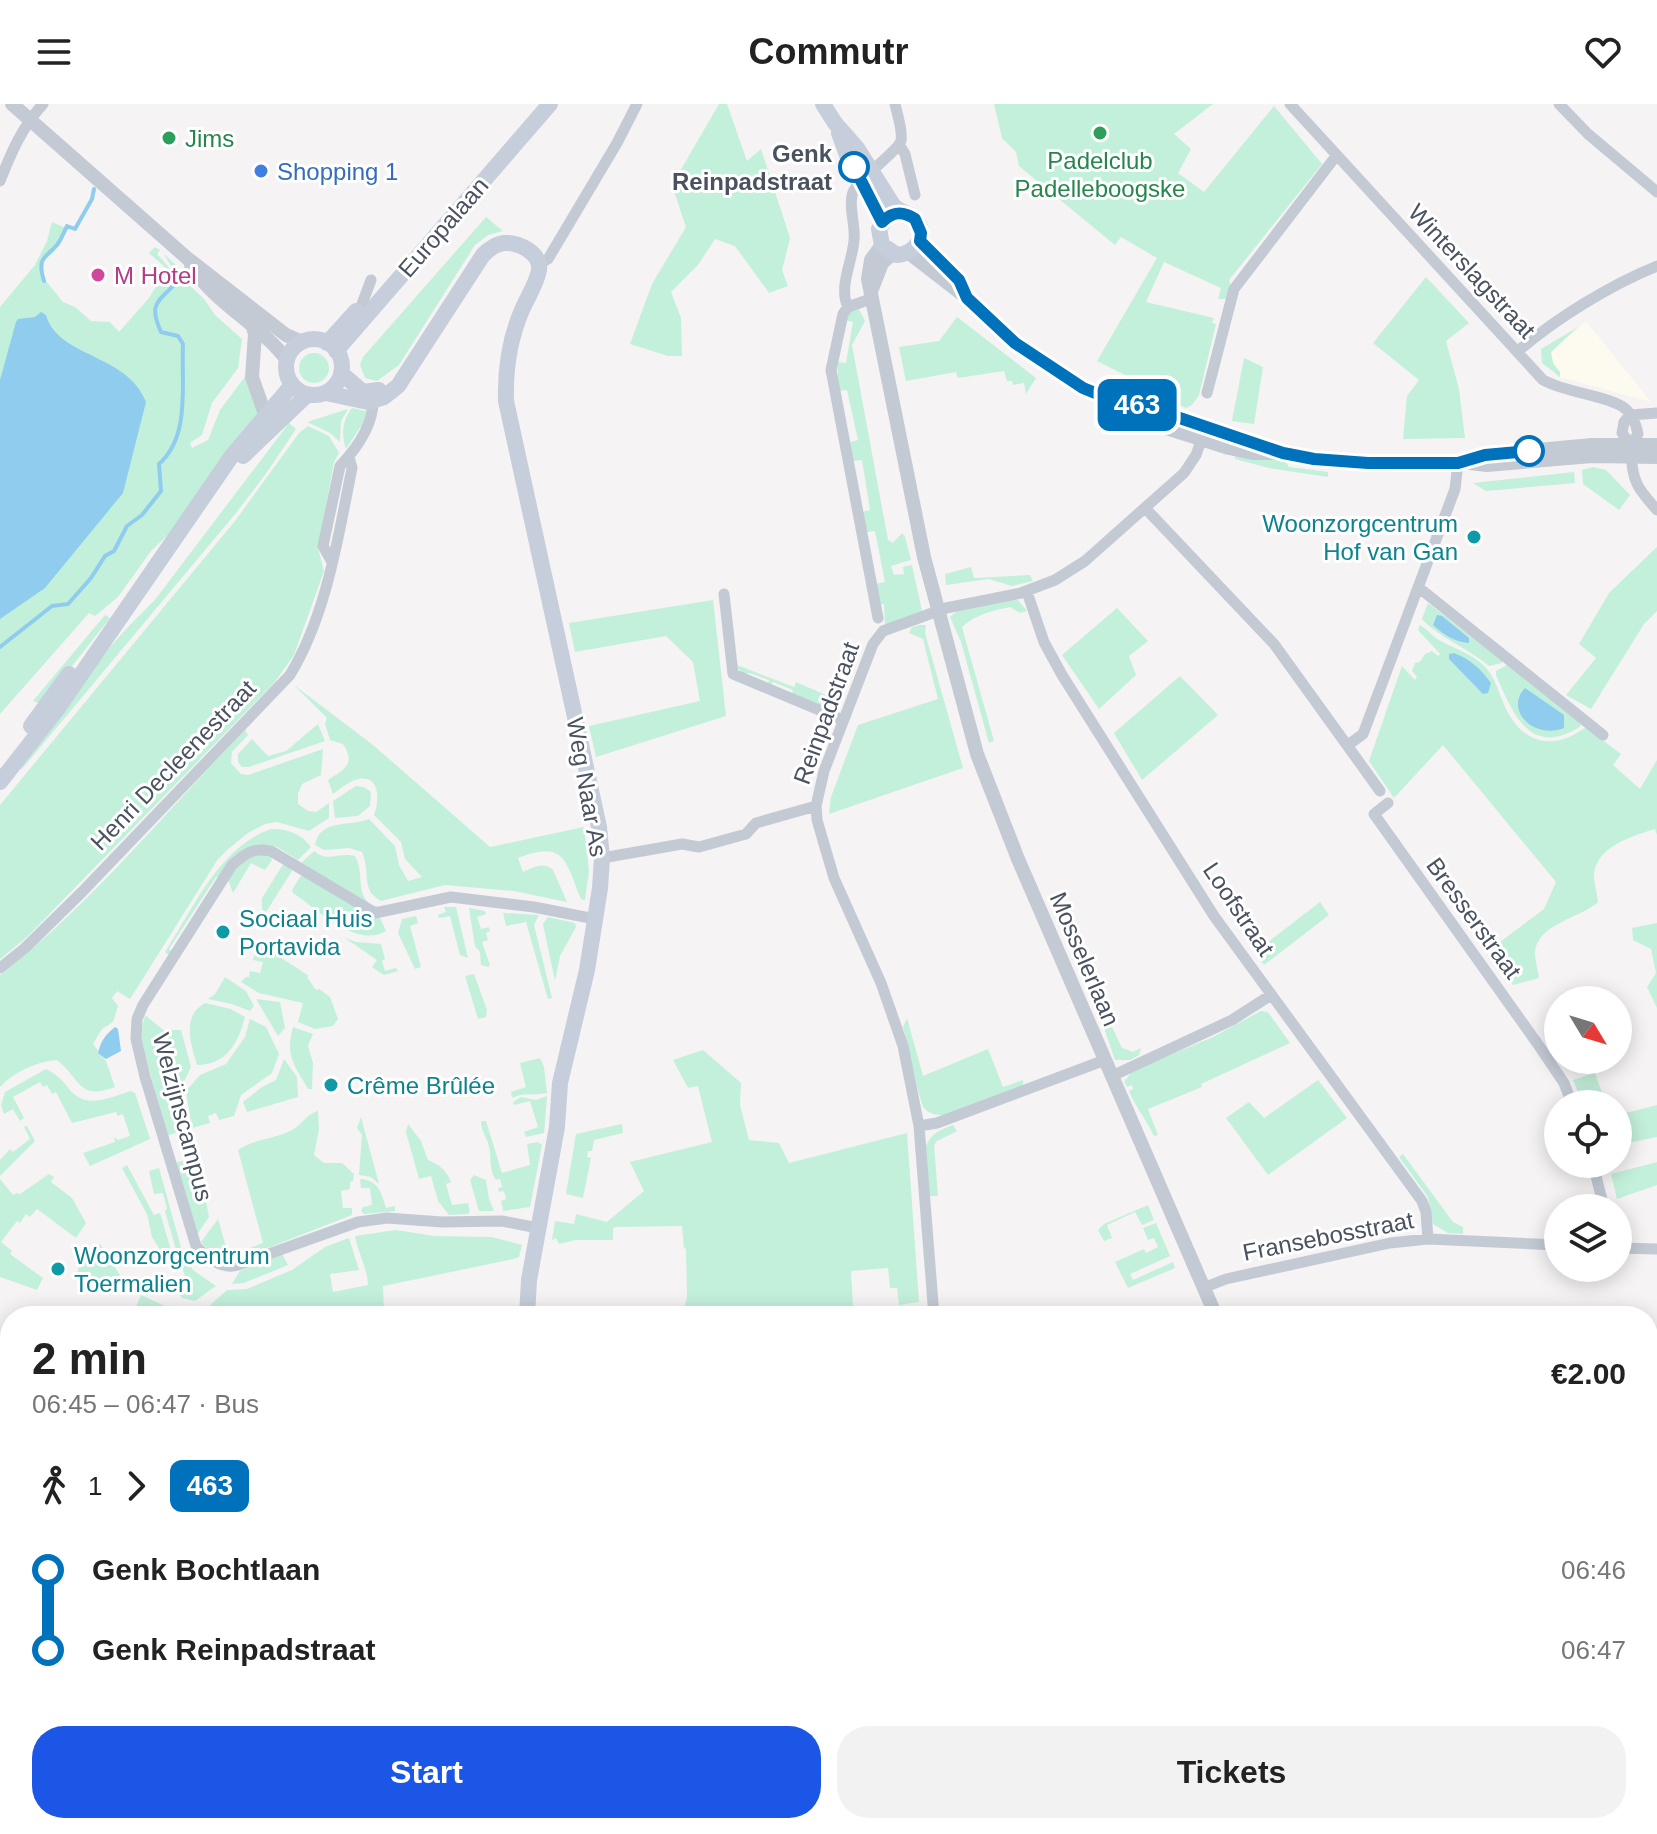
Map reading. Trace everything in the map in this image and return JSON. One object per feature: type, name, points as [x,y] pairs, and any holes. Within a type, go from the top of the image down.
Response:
[{"type":"main road","name":"Europalaan","points":[[332,347],[362,304],[538,104]]},
{"type":"main road","name":"Europalaan","points":[[332,347],[550,104]]},
{"type":"main road","points":[[823,104],[857,148],[882,222],[879,238],[887,249],[914,247],[919,225],[915,219],[900,213],[867,177]]},
{"type":"main road","points":[[882,222],[900,213]]},
{"type":"main road","points":[[326,393],[333,388],[342,365],[332,347],[315,340],[302,342],[292,350],[287,360],[292,385],[307,395],[337,393],[362,402],[393,382],[411,364],[483,255],[491,248],[504,243],[528,249],[539,264]]},
{"type":"main road","name":"Weg Naar As","points":[[538,1228],[557,1127],[576,1057],[580,1004],[602,858],[592,794],[506,401],[510,341],[539,271],[539,264]]},
{"type":"main road","points":[[341,373],[373,397]]},
{"type":"main road","points":[[0,782],[58,708],[231,457],[292,385]]},
{"type":"main road","points":[[207,490],[307,395]]},
{"type":"main road","points":[[0,769],[67,675],[97,649]]},
{"type":"main road","points":[[528,1306],[538,1228]]},
{"type":"street","points":[[12,104],[187,258],[286,335],[302,342]]},
{"type":"street","points":[[0,181],[12,151],[30,119],[43,104]]},
{"type":"street","name":"Weg Naar As","points":[[539,264],[548,259],[637,104]]},
{"type":"street","points":[[895,104],[899,144],[905,154],[915,195]]},
{"type":"street","name":"Winterslagstraat","points":[[1290,104],[1543,380],[1624,407],[1630,415]]},
{"type":"street","points":[[1559,104],[1588,134],[1657,192]]},
{"type":"street","points":[[867,177],[899,144]]},
{"type":"street","points":[[1207,393],[1234,289],[1336,156]]},
{"type":"street","name":"Reinpadstraat","points":[[867,177],[854,191],[852,202],[856,226],[845,286],[848,307],[843,314],[831,370],[878,618]]},
{"type":"street","points":[[914,247],[1015,343],[1041,361],[1083,388],[1162,412],[1204,434],[1253,441],[1283,453],[1314,459],[1368,463],[1487,465],[1595,456],[1634,445],[1657,445]]},
{"type":"street","points":[[887,249],[873,294],[924,557],[938,611]]},
{"type":"street","points":[[187,258],[200,280],[272,340],[287,360]]},
{"type":"street","points":[[1517,352],[1587,304],[1657,266]]},
{"type":"street","points":[[362,304],[371,280]]},
{"type":"street","points":[[848,307],[873,294]]},
{"type":"street","points":[[252,324],[255,334],[252,377],[266,417]]},
{"type":"street","name":"Henri Decleenestraat","points":[[0,968],[82,892],[290,675],[302,655],[332,562],[352,468],[349,457],[369,425],[374,409],[373,397]]},
{"type":"street","points":[[1657,413],[1630,415],[1624,422],[1622,433],[1634,445],[1657,457]]},
{"type":"street","name":"Reinpadstraat","points":[[933,1306],[919,1126],[903,1046],[881,983],[834,878],[822,843],[816,806],[824,771],[873,644],[883,631],[938,611],[1027,592],[1055,580],[1085,561],[1184,473],[1196,455],[1204,434]]},
{"type":"street","points":[[1634,445],[1636,486],[1657,510]]},
{"type":"street","points":[[1348,745],[1363,734],[1462,463]]},
{"type":"street","points":[[1146,509],[1274,644],[1380,791]]},
{"type":"street","points":[[1418,587],[1603,735]]},
{"type":"street","name":"Loofstraat","points":[[1027,592],[1044,642],[1062,675],[1214,916],[1422,1201],[1428,1239]]},
{"type":"street","points":[[724,594],[733,674],[843,720]]},
{"type":"street","name":"Mosselerlaan","points":[[938,611],[977,754],[1018,859],[1211,1306]]},
{"type":"street","name":"Bresserstraat","points":[[1388,803],[1374,814],[1537,1043],[1567,1090]]},
{"type":"street","points":[[602,858],[682,844],[699,847],[746,834],[756,823],[816,806]]},
{"type":"street","name":"Welzijnscampus","points":[[538,1228],[502,1221],[442,1222],[387,1218],[358,1222],[229,1268],[219,1264],[196,1246],[145,1077],[136,1039],[137,1019],[232,865],[248,851],[271,851],[375,913],[451,897],[534,907],[595,919]]},
{"type":"street","points":[[1112,1076],[1232,1020],[1271,995]]},
{"type":"street","points":[[919,1126],[937,1123],[1105,1060]]},
{"type":"street","name":"Fransebosstraat","points":[[1203,1288],[1226,1279],[1390,1243],[1428,1239],[1544,1244]]},
{"type":"street","points":[[1632,1248],[1657,1249]]},
{"type":"shaded area","points":[[1586,321],[1651,402],[1560,377],[1551,352]]},
{"type":"green space","points":[[719,104],[727,104],[747,161],[761,149],[790,238],[782,270],[788,286],[769,293],[735,246],[715,239],[698,265],[671,292],[681,318],[682,356],[668,356],[630,344],[652,284],[686,227],[672,185]]},
{"type":"green space","points":[[994,104],[1213,104],[1174,134],[1191,149],[1178,173],[1204,192],[1274,106],[1322,164],[1229,280],[1231,287],[1227,299],[1218,299],[1221,288],[1164,262],[1146,302],[1214,318],[1212,323],[1216,324],[1199,395],[1192,405],[1186,408],[1167,400],[1163,394],[1097,361],[1157,258],[1121,237],[1115,245],[1019,166],[1016,152],[1002,138]]},
{"type":"green space","points":[[486,217],[503,231],[488,235],[475,245],[399,365],[377,381],[365,378],[360,365],[363,357]]},
{"type":"green space","points":[[52,222],[68,229],[55,251],[44,260],[46,281],[63,302],[75,307],[91,321],[110,322],[119,332],[149,298],[167,269],[149,253],[155,247],[160,250],[157,254],[173,272],[163,253],[180,269],[186,282],[215,315],[242,339],[238,368],[212,403],[202,435],[190,443],[192,448],[208,440],[220,410],[247,374],[259,415],[175,528],[151,551],[118,597],[95,616],[89,613],[0,714],[0,307],[35,265]]},
{"type":"green space","points":[[1426,277],[1469,323],[1446,341],[1459,389],[1465,438],[1403,439],[1407,396],[1419,380],[1373,343]]},
{"type":"green space","points":[[859,309],[865,321],[852,345],[888,540],[893,543],[902,533],[911,560],[891,566],[894,575],[904,574],[903,567],[912,565],[922,611],[885,626],[884,604],[880,604],[876,584],[885,582],[875,531],[867,532],[862,512],[870,510],[862,460],[853,461],[848,443],[858,440],[847,390],[839,391],[837,362],[846,363],[853,322],[845,320],[851,310]]},
{"type":"green space","points":[[957,317],[1036,378],[1026,394],[1024,383],[1013,385],[1012,381],[1007,381],[1004,371],[958,378],[956,372],[906,381],[899,347],[939,341]]},
{"type":"green space","points":[[1578,327],[1551,352],[1560,377],[1542,363],[1541,349]]},
{"type":"green space","points":[[314,353],[325,357],[329,368],[325,379],[314,383],[303,379],[299,368],[303,357]]},
{"type":"green space","points":[[1244,358],[1263,367],[1254,424],[1232,421]]},
{"type":"green space","points":[[352,408],[366,411],[367,417],[346,449],[343,428]]},
{"type":"green space","points":[[348,409],[341,421],[340,442],[330,433],[307,422]]},
{"type":"green space","points":[[289,423],[296,429],[236,513],[22,769],[18,767],[99,660],[154,601]]},
{"type":"green space","points":[[308,426],[329,436],[339,453],[334,462],[318,548],[324,571],[294,655],[274,683],[27,937],[0,959],[0,805],[235,521],[299,433]]},
{"type":"green space","points":[[1236,453],[1285,461],[1289,467],[1328,472],[1328,477],[1269,468],[1235,459]]},
{"type":"green space","points":[[1593,467],[1606,470],[1630,495],[1619,510],[1583,484],[1582,470]]},
{"type":"green space","points":[[1574,472],[1575,483],[1486,491],[1473,483]]},
{"type":"green space","points":[[1657,547],[1657,611],[1644,624],[1591,709],[1566,695],[1596,658],[1579,644],[1609,593]]},
{"type":"green space","points":[[971,567],[974,578],[1030,575],[1033,581],[1012,586],[989,579],[946,585],[945,574]]},
{"type":"green space","points":[[1011,598],[1018,600],[1027,611],[1020,613],[1010,607],[997,610],[979,616],[962,627],[994,741],[989,743],[961,642],[950,617],[960,609]]},
{"type":"green space","points":[[713,600],[726,716],[596,757],[589,726],[700,701],[693,662],[666,636],[575,652],[569,623]]},
{"type":"green space","points":[[1428,603],[1502,663],[1489,666],[1429,626],[1422,619]]},
{"type":"green space","points":[[1117,608],[1148,641],[1129,656],[1136,675],[1099,709],[1062,655]]},
{"type":"green space","points":[[105,615],[110,618],[42,704],[33,701]]},
{"type":"green space","points":[[926,625],[925,633],[963,768],[829,814],[831,797],[858,725],[938,699],[923,639],[909,633],[912,627]]},
{"type":"green space","points":[[1420,625],[1485,667],[1508,713],[1533,738],[1552,741],[1588,729],[1621,754],[1613,765],[1640,789],[1657,760],[1657,835],[1655,829],[1636,835],[1617,844],[1601,857],[1594,875],[1598,902],[1543,935],[1535,953],[1539,978],[1513,985],[1488,951],[1544,909],[1556,882],[1443,745],[1394,798],[1369,761],[1402,666],[1415,680],[1417,677],[1412,671],[1415,663],[1432,651],[1438,656],[1440,654],[1418,630]]},
{"type":"green space","points":[[737,665],[794,687],[796,682],[842,702],[833,711],[792,694],[793,690],[773,682],[768,684],[769,680],[749,673],[744,675]]},
{"type":"green space","points":[[1507,665],[1581,726],[1563,735],[1549,737],[1536,735],[1526,728],[1509,704],[1496,675],[1496,671]]},
{"type":"green space","points":[[1180,676],[1218,715],[1142,780],[1114,733]]},
{"type":"green space","points":[[294,685],[373,745],[490,847],[584,827],[589,871],[585,900],[581,899],[561,857],[545,851],[518,858],[523,872],[534,867],[549,867],[567,902],[514,891],[445,885],[381,901],[375,897],[368,886],[362,852],[349,848],[324,850],[315,845],[323,831],[369,819],[395,846],[399,865],[408,881],[422,877],[405,859],[401,842],[374,815],[377,795],[374,783],[355,780],[333,794],[328,780],[347,765],[347,751],[343,744],[330,740],[325,724],[327,718]]},
{"type":"green space","points":[[318,724],[325,741],[249,767],[242,767],[238,762],[238,754],[252,739],[268,756],[286,751]]},
{"type":"green space","points":[[245,730],[248,735],[232,752],[231,763],[241,774],[248,775],[323,749],[321,775],[302,784],[298,804],[316,812],[329,803],[329,818],[309,831],[277,822],[265,824],[248,833],[218,859],[130,999],[117,991],[112,998],[118,1006],[113,1022],[102,1029],[93,1044],[106,1061],[115,1087],[103,1091],[87,1090],[57,1060],[26,1068],[0,1087],[0,975],[96,888]]},
{"type":"green space","points":[[356,786],[371,792],[370,806],[358,816],[335,818],[333,801]]},
{"type":"green space","points":[[271,829],[293,833],[311,847],[298,860],[269,845],[220,879],[216,877],[169,949],[173,952],[170,956],[165,952],[222,864],[236,850]]},
{"type":"green space","points":[[314,851],[329,857],[355,856],[363,894],[371,904],[380,907],[379,910],[301,863]]},
{"type":"green space","points":[[270,854],[272,860],[265,870],[251,863],[233,893],[228,880],[236,868],[245,860]]},
{"type":"green space","points":[[286,863],[292,871],[266,912],[262,909],[262,898]]},
{"type":"green space","points":[[304,875],[371,916],[380,918],[386,931],[362,935],[325,917],[293,893],[292,890]]},
{"type":"green space","points":[[1320,902],[1329,915],[1264,965],[1255,952]]},
{"type":"green space","points":[[444,907],[456,907],[468,958],[460,955],[450,916],[439,918],[438,915],[446,912]]},
{"type":"green space","points":[[469,908],[485,911],[486,914],[477,917],[481,929],[489,927],[490,931],[486,933],[488,940],[482,942],[490,965],[488,967],[481,965]]},
{"type":"green space","points":[[503,913],[539,915],[534,925],[552,998],[548,999],[526,922],[506,926]]},
{"type":"green space","points":[[416,916],[418,923],[410,926],[421,967],[415,969],[398,933],[402,919]]},
{"type":"green space","points":[[548,917],[575,923],[576,927],[560,956],[555,981],[543,924]]},
{"type":"green space","points":[[1657,923],[1657,1008],[1647,987],[1656,973],[1651,949],[1633,940],[1632,928]]},
{"type":"green space","points":[[345,938],[381,944],[385,971],[396,968],[398,971],[384,975],[372,967],[377,960]]},
{"type":"green space","points":[[258,943],[309,976],[316,990],[330,997],[338,1019],[333,1026],[315,1029],[298,1022],[303,1003],[259,993],[241,982],[249,977],[250,971],[260,973],[263,962],[253,960]]},
{"type":"green space","points":[[474,974],[487,1010],[486,1017],[478,1019],[465,976]]},
{"type":"green space","points":[[225,977],[246,991],[254,1006],[250,1011],[208,999],[215,994]]},
{"type":"green space","points":[[256,999],[280,1002],[285,1028],[278,1036]]},
{"type":"green space","points":[[205,1003],[231,1009],[245,1017],[239,1036],[223,1057],[197,1065],[190,1023]]},
{"type":"green space","points":[[1103,1008],[1122,1048],[1133,1052],[1141,1048],[1139,1055],[1130,1060],[1115,1060],[1098,1010]]},
{"type":"green space","points":[[1261,1011],[1268,1012],[1290,1043],[1201,1084],[1202,1087],[1148,1109],[1158,1135],[1154,1136],[1129,1091],[1133,1089],[1132,1085],[1127,1087],[1124,1082],[1131,1073],[1213,1037]]},
{"type":"green space","points":[[145,1015],[167,1033],[169,1030],[181,1030],[191,1067],[179,1092],[184,1109],[181,1131],[167,1136],[140,1036]]},
{"type":"green space","points":[[907,1018],[923,1076],[988,1049],[1003,1087],[1023,1080],[1023,1085],[943,1115],[929,1112],[920,1095],[903,1027]]},
{"type":"green space","points":[[250,1019],[266,1027],[279,1054],[272,1073],[241,1095],[234,1116],[219,1120],[216,1113],[208,1116],[210,1123],[192,1128],[186,1091],[200,1075],[226,1064],[245,1037]]},
{"type":"green space","points":[[293,1027],[313,1034],[308,1046],[313,1063],[312,1089],[308,1089],[292,1060],[290,1046]]},
{"type":"green space","points":[[703,1050],[741,1083],[740,1105],[749,1140],[779,1143],[789,1163],[907,1133],[919,1302],[899,1305],[897,1288],[890,1288],[888,1268],[851,1271],[853,1306],[685,1306],[686,1249],[682,1226],[616,1227],[613,1228],[613,1240],[576,1240],[559,1244],[556,1238],[552,1240],[555,1221],[574,1224],[576,1214],[607,1222],[644,1191],[630,1162],[712,1142],[698,1086],[688,1088],[673,1060]]},
{"type":"green space","points":[[540,1058],[547,1093],[512,1098],[511,1092],[526,1087],[520,1063]]},
{"type":"green space","points":[[284,1059],[297,1077],[298,1097],[247,1112],[243,1102],[276,1080]]},
{"type":"green space","points":[[46,1069],[60,1078],[77,1096],[91,1101],[131,1091],[135,1093],[150,1139],[90,1166],[83,1153],[115,1142],[114,1137],[118,1140],[130,1136],[123,1114],[118,1116],[116,1112],[72,1123],[56,1092],[52,1094],[47,1085],[43,1087],[40,1082],[13,1097],[24,1118],[20,1121],[13,1109],[4,1114],[1,1105],[5,1092]]},
{"type":"green space","points":[[1595,1074],[1601,1090],[1577,1090],[1573,1080]]},
{"type":"green space","points":[[1318,1080],[1347,1118],[1268,1175],[1226,1118],[1249,1102],[1264,1118]]},
{"type":"green space","points":[[547,1096],[544,1133],[526,1137],[524,1132],[538,1127],[530,1101],[514,1105],[513,1102],[521,1097],[536,1100]]},
{"type":"green space","points":[[1657,1105],[1657,1137],[1632,1142],[1632,1111]]},
{"type":"green space","points":[[318,1111],[319,1129],[314,1155],[324,1163],[342,1163],[354,1174],[350,1189],[341,1191],[343,1208],[352,1208],[352,1215],[252,1254],[250,1248],[263,1243],[238,1150],[292,1130]]},
{"type":"green space","points":[[361,1117],[379,1184],[371,1177],[359,1175],[362,1135],[357,1128]]},
{"type":"green space","points":[[481,1121],[486,1121],[502,1173],[530,1165],[527,1144],[538,1142],[542,1145],[530,1207],[503,1211],[501,1201],[506,1199],[504,1191],[499,1192],[498,1188],[502,1187],[500,1179],[496,1180],[493,1174],[490,1149]]},
{"type":"green space","points":[[408,1124],[421,1141],[428,1160],[442,1168],[449,1178],[451,1182],[446,1184],[452,1205],[468,1203],[470,1212],[449,1215],[438,1201],[431,1176],[419,1179],[406,1132]]},
{"type":"green space","points":[[622,1124],[623,1133],[594,1140],[592,1151],[588,1151],[587,1157],[591,1158],[583,1198],[566,1194],[576,1134]]},
{"type":"green space","points":[[953,1125],[957,1131],[934,1145],[938,1196],[930,1196],[925,1161],[927,1144],[940,1130]]},
{"type":"green space","points":[[27,1126],[35,1141],[0,1176],[0,1160],[10,1149],[13,1152],[30,1139],[24,1127]]},
{"type":"green space","points":[[1403,1154],[1453,1222],[1463,1227],[1463,1234],[1448,1233],[1433,1224],[1428,1197],[1399,1157]]},
{"type":"green space","points":[[199,1156],[209,1217],[196,1236],[175,1163]]},
{"type":"green space","points":[[1657,1162],[1657,1185],[1631,1194],[1616,1194],[1612,1178],[1632,1178],[1632,1169]]},
{"type":"green space","points":[[127,1165],[154,1215],[160,1213],[171,1250],[162,1253],[152,1237],[147,1214],[122,1168]]},
{"type":"green space","points":[[159,1168],[182,1251],[177,1253],[163,1193],[154,1194],[149,1171]]},
{"type":"green space","points":[[49,1174],[54,1177],[51,1182],[72,1198],[86,1223],[76,1238],[37,1209],[30,1217],[26,1214],[20,1223],[17,1221],[1,1242],[12,1251],[10,1254],[43,1278],[37,1290],[0,1277],[0,1179],[13,1195],[20,1194]]},
{"type":"green space","points":[[474,1175],[486,1180],[494,1211],[479,1211],[470,1180]]},
{"type":"green space","points":[[360,1179],[375,1185],[386,1208],[395,1206],[395,1211],[364,1214],[361,1211],[363,1207],[372,1205],[370,1188],[361,1188]]},
{"type":"green space","points":[[1148,1205],[1154,1220],[1142,1225],[1135,1212],[1107,1225],[1112,1238],[1104,1241],[1098,1230],[1104,1224]]},
{"type":"green space","points":[[218,1219],[228,1254],[240,1251],[242,1258],[219,1257],[201,1242]]},
{"type":"green space","points":[[1156,1223],[1170,1256],[1130,1274],[1133,1280],[1173,1262],[1175,1268],[1128,1288],[1115,1262],[1144,1249],[1146,1253],[1158,1247],[1154,1238],[1148,1240],[1143,1228]]},
{"type":"green space","points":[[396,1230],[434,1236],[492,1237],[522,1245],[519,1257],[514,1259],[383,1286],[384,1306],[209,1306],[227,1290],[247,1289],[292,1270],[325,1247],[349,1238],[359,1270],[330,1274],[333,1292],[368,1285],[355,1236]]},
{"type":"green space","points":[[100,1244],[123,1280],[117,1292],[77,1273],[80,1264]]},
{"type":"green space","points":[[282,1254],[288,1265],[244,1283],[232,1284],[240,1271]]},
{"type":"green space","points":[[184,1256],[193,1270],[216,1286],[195,1301],[182,1298],[174,1286],[186,1279],[179,1258]]},
{"type":"green space","points":[[141,1295],[165,1306],[136,1306]]},
{"type":"water","points":[[41,312],[64,340],[124,374],[137,386],[146,402],[123,493],[45,588],[0,619],[0,380],[16,322],[35,317]]},
{"type":"water","points":[[1437,615],[1469,638],[1469,643],[1450,637],[1433,625]]},
{"type":"water","points":[[1454,653],[1470,661],[1483,673],[1491,683],[1488,693],[1483,694],[1449,659],[1449,654]]},
{"type":"water","points":[[1525,688],[1564,715],[1564,728],[1542,730],[1525,721],[1518,705]]},
{"type":"water","points":[[115,1027],[118,1029],[121,1051],[106,1059],[98,1053],[99,1049],[104,1038]]},
{"type":"waterway","points":[[44,281],[43,260],[58,243],[67,226],[75,229],[92,199],[94,189]]},
{"type":"waterway","points":[[0,647],[52,606],[68,604],[105,556],[114,551],[127,526],[142,515],[161,491],[159,464],[176,439],[180,424],[183,344],[178,336],[161,332],[155,309],[160,299],[177,282]]},
{"type":"bus line","name":"463","points":[[854,167],[882,222],[900,213],[915,219],[921,233],[920,241],[959,280],[967,298],[979,311],[1015,343],[1083,388],[1283,453],[1314,459],[1368,463],[1458,463],[1485,455],[1529,451]]},
{"type":"place","name":"Padelclub Padelleboogske","points":[[1100,133]]},
{"type":"place","name":"Jims","points":[[169,138]]},
{"type":"place","name":"Genk Reinpadstraat","points":[[854,167]]},
{"type":"place","name":"Shopping 1","points":[[261,171]]},
{"type":"place","name":"M Hotel","points":[[98,275]]},
{"type":"place","name":"Woonzorgcentrum Hof van Gan","points":[[1474,537]]},
{"type":"place","name":"Sociaal Huis Portavida","points":[[223,932]]},
{"type":"place","name":"Crême Brûlée","points":[[331,1085]]},
{"type":"place","name":"Woonzorgcentrum Toermalien","points":[[58,1269]]}]
